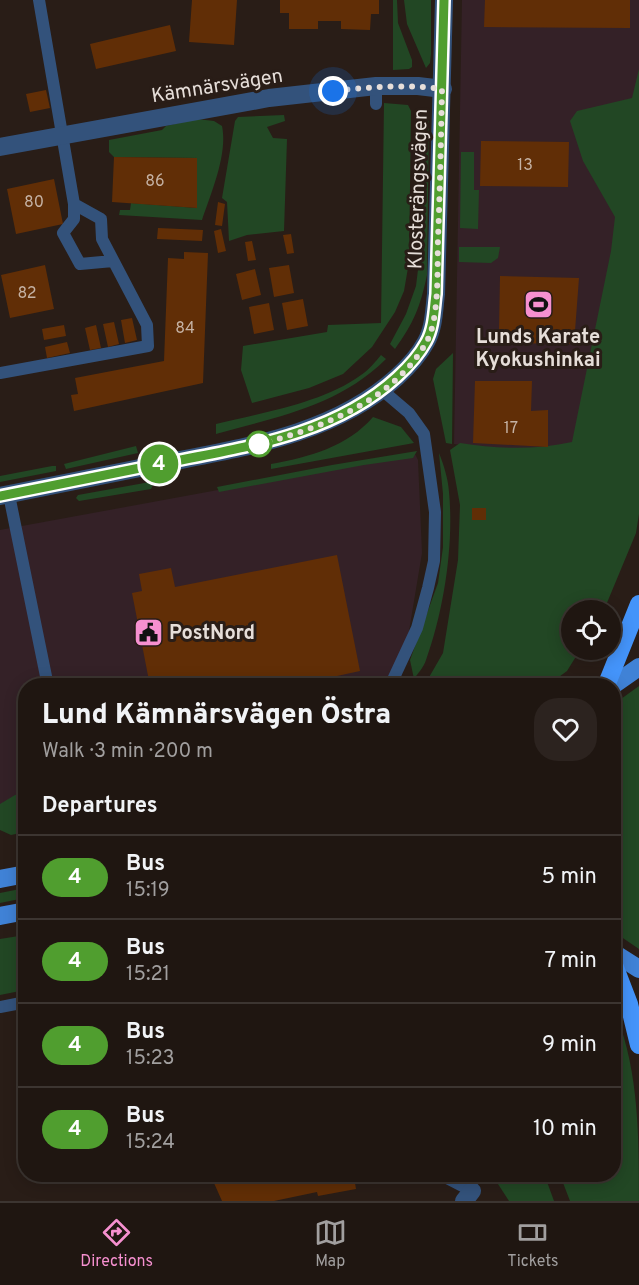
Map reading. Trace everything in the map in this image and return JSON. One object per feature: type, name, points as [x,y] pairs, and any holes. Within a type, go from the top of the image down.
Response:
[{"type":"highway","points":[[609,678],[639,604]]},
{"type":"highway","points":[[621,983],[629,1004],[639,1045]]},
{"type":"main road","points":[[621,680],[639,667]]},
{"type":"main road","points":[[0,879],[18,876]]},
{"type":"main road","points":[[0,916],[18,913]]},
{"type":"main road","points":[[621,957],[639,969]]},
{"type":"street","name":"Klosterängsvägen","points":[[382,390],[408,367],[426,342],[432,328],[436,294],[444,0]]},
{"type":"street","name":"Kämnärsvägen","points":[[0,147],[269,98],[376,95],[418,86],[442,89]]},
{"type":"street","points":[[4,495],[259,444],[329,421],[348,412],[382,390]]},
{"type":"lane","points":[[39,0],[74,204],[74,219],[63,232],[80,264],[113,261]]},
{"type":"lane","points":[[0,374],[148,346],[147,325],[102,239],[101,219],[74,204]]},
{"type":"lane","points":[[382,390],[409,413],[424,434],[435,512],[434,561],[428,588],[417,627],[394,678]]},
{"type":"lane","points":[[4,495],[46,678]]},
{"type":"lane","points":[[0,1007],[18,1004]]},
{"type":"lane","points":[[450,1182],[468,1196]]},
{"type":"shaded area","points":[[462,0],[639,0],[639,139],[573,457],[454,444]]},
{"type":"shaded area","points":[[415,454],[418,460],[422,553],[401,678],[18,678],[18,816],[0,820],[0,530]]},
{"type":"green space","points":[[393,0],[397,0],[398,23],[412,60],[412,67],[409,69],[393,70]]},
{"type":"green space","points":[[404,0],[431,0],[431,54],[430,63],[426,68],[407,24]]},
{"type":"green space","points":[[639,69],[639,514],[636,533],[608,600],[561,600],[561,660],[574,660],[567,671],[558,678],[429,678],[443,653],[458,560],[460,505],[450,450],[460,443],[516,448],[572,442],[611,251],[615,217],[583,161],[570,121],[577,111],[632,98]]},
{"type":"green space","points":[[384,103],[408,105],[411,111],[409,262],[404,291],[395,312],[372,347],[343,374],[309,388],[252,403],[241,370],[243,346],[327,332],[328,325],[381,323]]},
{"type":"green space","points":[[422,110],[429,117],[427,275],[416,314],[395,349],[390,344],[406,314],[416,286],[420,253]]},
{"type":"green space","points":[[284,115],[285,121],[267,127],[273,138],[287,139],[284,231],[247,235],[229,241],[227,202],[222,198],[235,121],[238,117]]},
{"type":"green space","points":[[197,119],[214,121],[222,126],[223,137],[218,173],[202,220],[119,215],[120,210],[130,210],[131,203],[197,208],[197,158],[114,157],[109,152],[109,140],[162,130],[166,126]]},
{"type":"green space","points":[[461,152],[474,152],[474,190],[479,190],[478,229],[460,228]]},
{"type":"green space","points":[[459,247],[500,247],[498,258],[491,263],[459,262]]},
{"type":"green space","points":[[453,353],[452,444],[446,443],[433,379],[436,369]]},
{"type":"green space","points":[[381,355],[386,359],[367,375],[327,399],[285,415],[216,434],[216,424],[291,406],[346,385],[364,373]]},
{"type":"green space","points":[[373,417],[401,427],[414,443],[271,469],[271,464],[313,454],[339,443],[363,427]]},
{"type":"green space","points":[[136,446],[138,453],[66,469],[64,464]]},
{"type":"green space","points":[[417,451],[413,458],[219,492],[217,487],[332,465]]},
{"type":"green space","points":[[439,453],[446,472],[449,492],[449,555],[443,599],[432,641],[425,663],[414,678],[410,660],[438,583],[443,547],[443,494]]},
{"type":"green space","points":[[56,466],[56,471],[0,482],[0,476]]},
{"type":"green space","points":[[150,482],[153,485],[151,489],[79,501],[76,498],[78,495]]},
{"type":"green space","points":[[639,686],[639,949],[621,937],[621,699]]},
{"type":"green space","points":[[18,794],[18,834],[11,835],[0,830],[0,804]]},
{"type":"green space","points":[[18,889],[18,899],[0,903],[0,893]]},
{"type":"green space","points":[[18,936],[18,991],[0,995],[0,939]]},
{"type":"green space","points":[[621,1029],[633,1079],[636,1103],[639,1201],[570,1201],[563,1182],[621,1182]]},
{"type":"green space","points":[[499,1182],[547,1182],[554,1201],[509,1201]]},
{"type":"building","points":[[192,0],[237,0],[234,45],[189,42]]},
{"type":"building","points":[[280,0],[379,0],[379,14],[371,14],[370,30],[341,29],[341,21],[318,21],[318,29],[289,29],[289,13],[280,13]]},
{"type":"building","points":[[485,0],[630,0],[630,28],[484,27]]},
{"type":"building","points":[[170,25],[176,51],[96,69],[90,44]]},
{"type":"building","points":[[46,90],[50,108],[30,112],[26,94]]},
{"type":"building","points":[[481,141],[569,142],[568,187],[480,186]]},
{"type":"building","points":[[114,157],[197,158],[197,208],[112,202]]},
{"type":"building","points":[[54,179],[63,224],[16,234],[7,189]]},
{"type":"building","points":[[218,202],[225,204],[222,226],[215,225]]},
{"type":"building","points":[[158,228],[203,230],[202,241],[157,239]]},
{"type":"building","points":[[221,229],[226,251],[218,253],[214,231]]},
{"type":"building","points":[[291,234],[294,253],[287,254],[283,235]]},
{"type":"building","points":[[252,241],[256,260],[248,261],[245,242]]},
{"type":"building","points":[[184,252],[208,253],[203,383],[74,411],[71,395],[78,394],[75,378],[164,361],[168,258],[184,259]]},
{"type":"building","points":[[45,265],[54,309],[10,318],[1,275]]},
{"type":"building","points":[[289,265],[294,293],[274,297],[269,268]]},
{"type":"building","points":[[255,269],[261,295],[242,300],[236,274]]},
{"type":"building","name":"Lunds Karate Kyokushinkai","points":[[500,276],[579,278],[574,344],[506,343],[506,333],[499,332]]},
{"type":"building","points":[[303,299],[308,326],[287,330],[282,303]]},
{"type":"building","points":[[269,303],[274,330],[254,334],[249,307]]},
{"type":"building","points":[[132,318],[137,340],[125,343],[121,320]]},
{"type":"building","points":[[114,322],[119,344],[108,347],[103,324]]},
{"type":"building","points":[[64,325],[66,336],[44,340],[42,329]]},
{"type":"building","points":[[96,325],[101,348],[90,350],[85,328]]},
{"type":"building","points":[[67,342],[70,353],[47,358],[45,347]]},
{"type":"building","points":[[475,381],[532,381],[531,411],[548,410],[548,447],[473,443]]},
{"type":"building","points":[[472,508],[486,508],[486,520],[472,520]]},
{"type":"building","points":[[337,555],[360,671],[337,676],[337,678],[148,678],[132,593],[142,591],[139,574],[171,568],[175,587]]},
{"type":"building","points":[[214,1182],[361,1182],[355,1183],[356,1189],[318,1196],[317,1192],[274,1201],[222,1201]]},
{"type":"bus line","name":"4","points":[[0,496],[229,451],[273,440],[348,412],[382,390],[408,367],[426,342],[432,328],[436,294],[444,0]]},
{"type":"place","name":"Lunds Karate Kyokushinkai","points":[[538,305]]},
{"type":"place","name":"PostNord","points":[[148,632]]},
{"type":"route","points":[[259,444],[329,421],[365,402],[408,367],[426,342],[432,328],[436,294],[442,89],[418,86],[333,91]]}]
